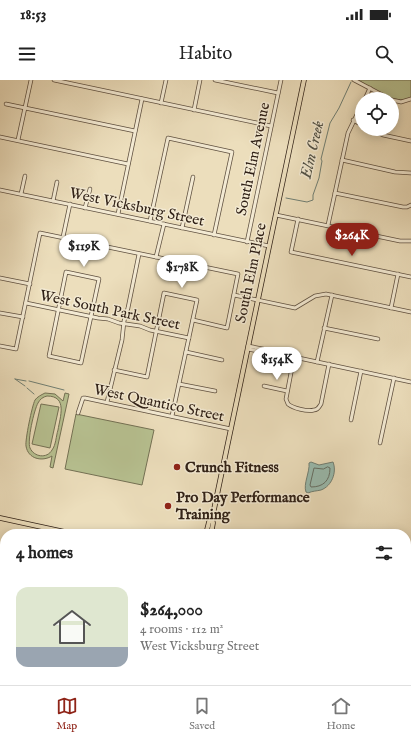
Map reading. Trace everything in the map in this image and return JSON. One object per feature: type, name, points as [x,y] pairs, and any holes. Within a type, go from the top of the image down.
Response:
[{"type":"main road","name":"South Elm Place","points":[[212,529],[212,519],[304,80]]},
{"type":"main road","points":[[0,518],[45,529]]},
{"type":"main road","name":"South Elm Place","points":[[207,529],[209,522],[212,519]]},
{"type":"street","points":[[18,140],[31,80]]},
{"type":"street","points":[[54,80],[271,126]]},
{"type":"street","points":[[161,103],[166,80]]},
{"type":"street","points":[[194,110],[200,80]]},
{"type":"street","points":[[215,80],[278,93]]},
{"type":"street","name":"South Elm Avenue","points":[[247,242],[281,80]]},
{"type":"street","points":[[354,80],[377,92]]},
{"type":"street","points":[[368,92],[370,88]]},
{"type":"street","points":[[118,214],[142,99]]},
{"type":"street","points":[[399,102],[411,99]]},
{"type":"street","points":[[6,104],[135,131]]},
{"type":"street","points":[[328,226],[348,133],[355,116]]},
{"type":"street","points":[[0,136],[128,164]]},
{"type":"street","points":[[388,136],[411,141]]},
{"type":"street","points":[[150,221],[168,138],[232,152],[214,235]]},
{"type":"street","points":[[342,160],[395,172],[411,173]]},
{"type":"street","points":[[21,194],[25,176]]},
{"type":"street","points":[[182,228],[193,177]]},
{"type":"street","points":[[53,201],[57,182]]},
{"type":"street","points":[[86,208],[90,189]]},
{"type":"street","name":"West Vicksburg Street","points":[[0,190],[269,246]]},
{"type":"street","points":[[335,193],[403,207],[410,206]]},
{"type":"street","points":[[63,237],[70,204]]},
{"type":"street","points":[[276,214],[400,241],[411,241]]},
{"type":"street","points":[[298,219],[291,252],[411,277]]},
{"type":"street","points":[[156,257],[164,224]]},
{"type":"street","points":[[0,346],[16,349],[40,233],[238,274],[227,328],[193,320]]},
{"type":"street","points":[[107,402],[139,254]]},
{"type":"street","points":[[66,272],[99,279],[91,317],[81,363],[49,356],[66,272]]},
{"type":"street","points":[[391,308],[398,274]]},
{"type":"street","points":[[0,278],[30,284]]},
{"type":"street","points":[[114,370],[147,377],[164,293],[197,300],[172,416]]},
{"type":"street","points":[[234,295],[295,308],[317,295],[323,294],[411,312]]},
{"type":"street","points":[[317,362],[332,295]]},
{"type":"street","name":"West South Park Street","points":[[26,303],[124,324],[140,326],[189,338]]},
{"type":"street","name":"West South Park Street","points":[[0,313],[23,317]]},
{"type":"street","points":[[324,328],[378,339]]},
{"type":"street","points":[[248,347],[288,357],[329,364],[411,382]]},
{"type":"street","name":"West South Park Street","points":[[186,352],[222,360]]},
{"type":"street","points":[[294,357],[286,398],[288,404],[292,407],[312,411],[318,408],[321,404],[329,364]]},
{"type":"street","points":[[351,420],[361,371]]},
{"type":"street","points":[[380,443],[394,378]]},
{"type":"street","points":[[179,384],[215,391]]},
{"type":"street","points":[[264,386],[287,391]]},
{"type":"street","name":"West Quantico Street","points":[[78,413],[83,398],[231,429]]},
{"type":"green space","points":[[358,80],[411,80],[411,98],[404,100],[399,99],[399,92],[377,91]]},
{"type":"green space","points":[[45,393],[55,394],[63,401],[65,393],[69,394],[53,468],[50,467],[52,456],[44,459],[36,458],[30,454],[26,446],[35,400]],"holes":[[[47,396],[58,399],[61,408],[55,443],[50,453],[44,456],[37,455],[32,451],[29,444],[31,426],[35,412],[38,403],[42,398]]]},
{"type":"green space","points":[[41,404],[59,407],[50,448],[32,444]]},
{"type":"green space","points":[[76,414],[154,430],[142,485],[65,469]]},
{"type":"water","points":[[311,462],[319,465],[333,462],[334,474],[331,482],[325,488],[308,493],[306,492],[305,485],[309,470],[309,463]]},
{"type":"waterway","name":"Elm Creek","points":[[286,198],[307,202],[313,200],[330,123],[351,82]]},
{"type":"waterway","points":[[15,379],[25,386]]},
{"type":"waterway","points":[[15,379],[26,381]]},
{"type":"waterway","points":[[29,381],[64,390]]},
{"type":"waterway","points":[[27,388],[34,394]]},
{"type":"place","name":"Crunch Fitness","points":[[177,467]]},
{"type":"place","name":"Pro Day Performance Training","points":[[168,506]]}]
